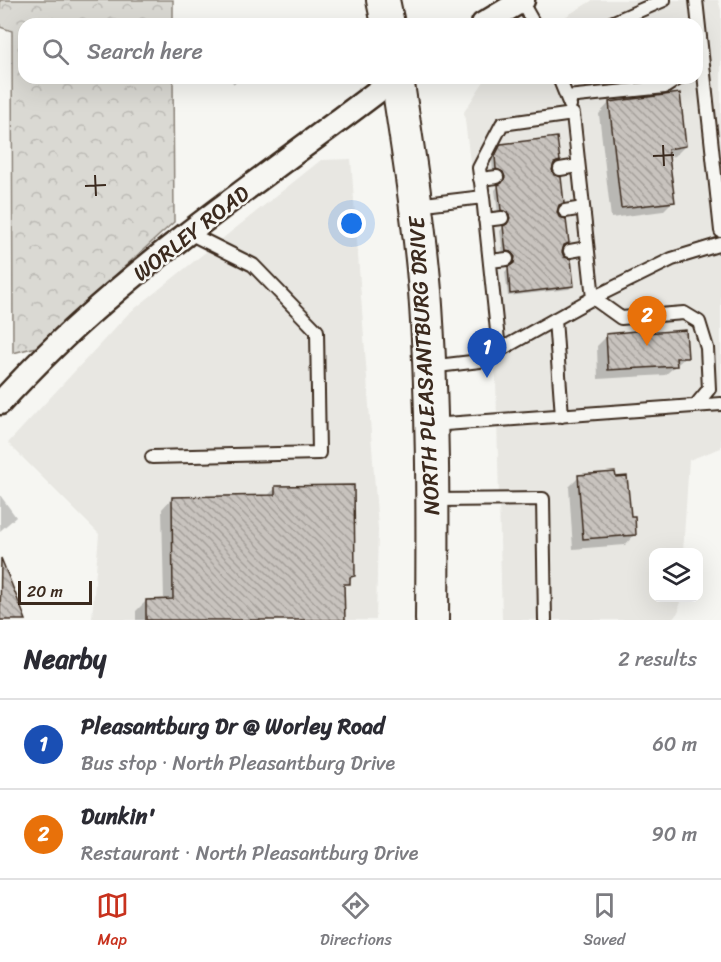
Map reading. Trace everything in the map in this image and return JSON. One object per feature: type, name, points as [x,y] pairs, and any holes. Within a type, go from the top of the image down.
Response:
[{"type":"main road","points":[[383,0],[387,18]]},
{"type":"main road","name":"NORTH PLEASANTBURG DRIVE","points":[[397,84],[416,205],[425,290],[433,500],[432,620]]},
{"type":"street","points":[[493,18],[522,1]]},
{"type":"street","name":"WORLEY ROAD","points":[[3,394],[81,322],[189,234],[388,84]]},
{"type":"lane","points":[[623,18],[664,0]]},
{"type":"lane","points":[[696,0],[697,18]]},
{"type":"lane","points":[[522,1],[531,18]]},
{"type":"lane","points":[[561,84],[573,114],[593,298],[621,318],[684,313],[699,322],[707,348],[709,389],[695,406]]},
{"type":"lane","points":[[567,98],[665,87],[670,84]]},
{"type":"lane","points":[[702,84],[721,231]]},
{"type":"lane","points":[[499,350],[479,168],[502,124],[573,114]]},
{"type":"lane","points":[[561,169],[578,166]]},
{"type":"lane","points":[[480,179],[497,177]]},
{"type":"lane","points":[[416,205],[483,197]]},
{"type":"lane","points":[[565,211],[583,208]]},
{"type":"lane","points":[[485,220],[502,218]]},
{"type":"lane","points":[[152,457],[319,453],[317,331],[253,265],[189,234]]},
{"type":"lane","points":[[428,367],[480,362],[593,298],[672,259],[721,244]]},
{"type":"lane","points":[[570,251],[587,248]]},
{"type":"lane","points":[[490,261],[507,259]]},
{"type":"lane","points":[[555,319],[562,416]]},
{"type":"lane","points":[[431,425],[721,404]]},
{"type":"lane","points":[[433,500],[543,499],[545,620]]},
{"type":"shaded area","points":[[593,0],[718,0],[721,10],[721,448],[689,460],[683,548],[649,548],[649,602],[680,602],[679,611],[672,620],[502,620],[496,379],[464,112],[482,84],[703,84],[703,18],[563,18]]},
{"type":"shaded area","points":[[351,159],[378,529],[376,620],[96,620],[92,618],[99,534],[8,443],[128,314],[321,160]]},
{"type":"green space","points":[[0,0],[173,0],[173,18],[18,18],[18,84],[173,84],[174,222],[36,347],[13,353],[12,31],[0,27]]},
{"type":"building","points":[[680,93],[686,146],[668,149],[675,202],[621,208],[609,102]]},
{"type":"building","points":[[557,137],[560,161],[554,163],[552,170],[554,175],[561,177],[564,203],[559,205],[557,212],[559,217],[566,219],[569,243],[564,245],[562,252],[564,257],[571,259],[574,286],[510,294],[508,267],[514,263],[515,257],[511,252],[506,251],[503,226],[510,218],[508,213],[501,210],[498,185],[505,177],[503,172],[496,169],[495,156],[501,144]]},
{"type":"building","points":[[645,330],[645,333],[686,330],[688,358],[676,358],[677,366],[608,370],[606,334]]},
{"type":"building","points":[[615,472],[616,477],[627,476],[631,516],[635,516],[636,535],[583,539],[578,475]]},
{"type":"building","points":[[354,485],[355,576],[350,577],[350,584],[344,584],[345,620],[146,620],[146,600],[173,599],[172,497],[275,495],[275,486]]},
{"type":"building","points":[[1,558],[26,620],[0,620]]},
{"type":"place","name":"Dunkin'","points":[[647,346]]},
{"type":"place","name":"Pleasantburg Dr @ Worley Road","points":[[487,378]]}]
